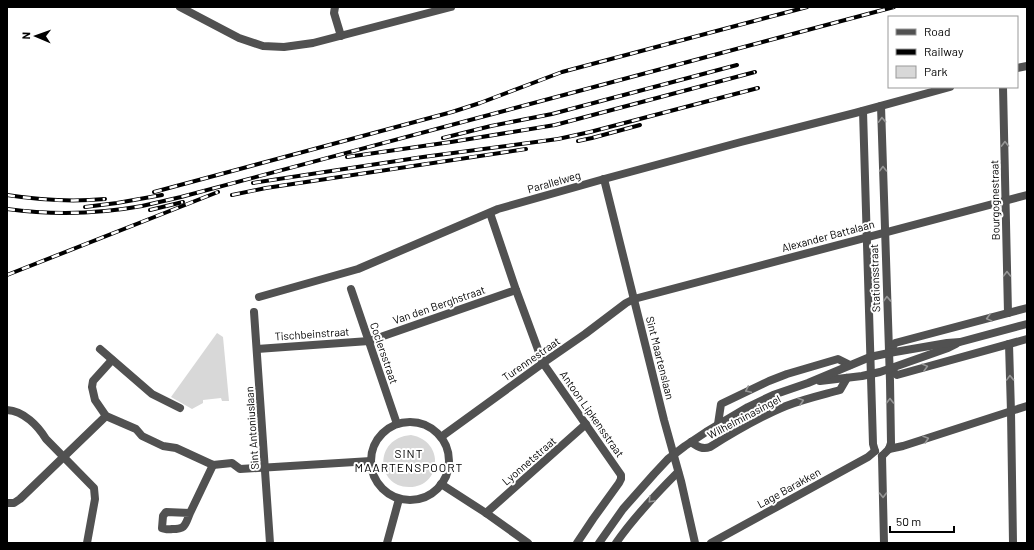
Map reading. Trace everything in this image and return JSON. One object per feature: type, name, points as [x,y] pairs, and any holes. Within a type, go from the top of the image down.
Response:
[{"type":"street","points":[[180,7],[239,38],[269,47],[302,46],[451,7]]},
{"type":"street","points":[[334,7],[334,13],[341,36]]},
{"type":"street","name":"Parallelweg","points":[[259,297],[358,268],[498,209],[604,179],[946,88]]},
{"type":"street","name":"Bourgognestraat","points":[[1003,88],[1008,313]]},
{"type":"street","name":"Stationsstraat","points":[[881,106],[890,369],[891,443],[889,449]]},
{"type":"street","name":"Stationsstraat","points":[[863,111],[873,444],[879,453],[884,543]]},
{"type":"street","name":"Sint Maartenslaan","points":[[604,179],[695,543]]},
{"type":"street","name":"Alexander Battalaan","points":[[634,299],[1027,195]]},
{"type":"street","name":"Antoon Lipkensstraat","points":[[490,212],[516,290],[543,363],[620,473],[621,479],[619,483],[592,519],[577,543]]},
{"type":"street","name":"Coclersstraat","points":[[351,290],[397,424]]},
{"type":"street","name":"Van den Berghstraat","points":[[368,341],[516,290]]},
{"type":"street","name":"Turennestraat","points":[[441,437],[626,303],[634,299]]},
{"type":"street","name":"Wilhelminasingel","points":[[889,353],[895,343],[1027,308]]},
{"type":"street","name":"Sint Antoniuslaan","points":[[254,312],[270,543]]},
{"type":"street","name":"Wilhelminasingel","points":[[599,543],[623,509],[660,467],[691,442],[718,424],[757,402],[808,383],[870,357],[960,342],[1027,324]]},
{"type":"street","points":[[890,369],[897,375],[1027,340]]},
{"type":"street","name":"Tischbeinstraat","points":[[257,349],[368,341]]},
{"type":"street","name":"Wilhelminasingel","points":[[808,383],[871,374],[890,369],[948,348],[960,342]]},
{"type":"street","points":[[1009,344],[1013,543]]},
{"type":"street","points":[[100,349],[152,394],[180,408]]},
{"type":"street","name":"Wilhelminasingel","points":[[718,424],[721,404],[754,388],[787,374],[838,358],[850,365]]},
{"type":"street","points":[[112,360],[94,381],[92,387],[95,400],[106,416],[136,429],[142,436],[163,446],[176,448],[213,465],[232,463],[240,469],[371,461]]},
{"type":"street","name":"Wilhelminasingel","points":[[691,442],[706,448],[764,416],[787,406],[840,390],[847,378]]},
{"type":"street","points":[[889,449],[903,446],[1027,406]]},
{"type":"street","points":[[7,410],[14,410],[22,413],[42,432],[46,439],[94,488],[95,499],[87,543]]},
{"type":"street","points":[[7,504],[14,503],[20,499],[106,416]]},
{"type":"street","points":[[409,422],[421,424],[432,429],[441,437],[446,448],[448,461],[447,473],[441,484],[436,489],[425,497],[412,500],[399,499],[390,495],[379,485],[372,471],[371,461],[372,451],[376,441],[383,432],[397,424],[409,422]]},
{"type":"street","name":"Lyonnetstraat","points":[[486,513],[586,424]]},
{"type":"street","name":"Lage Barakken","points":[[711,543],[868,457],[889,449]]},
{"type":"street","points":[[190,513],[213,465]]},
{"type":"street","points":[[616,543],[640,512],[678,472]]},
{"type":"street","points":[[441,484],[486,513],[528,543]]},
{"type":"street","points":[[387,543],[399,499]]},
{"type":"green space","points":[[217,333],[223,337],[229,401],[222,401],[221,398],[203,400],[203,403],[192,409],[171,397]]},
{"type":"green space","points":[[411,435],[422,439],[430,446],[434,454],[435,464],[433,473],[428,480],[420,485],[409,487],[398,485],[390,479],[385,471],[383,462],[385,453],[390,444],[399,438]]},
{"type":"railway","points":[[154,192],[452,112],[562,72],[807,7]]},
{"type":"railway","points":[[7,209],[75,213],[109,211],[142,206],[181,197],[894,7]]},
{"type":"railway","points":[[443,138],[491,126],[552,114],[737,65]]},
{"type":"railway","points":[[347,157],[555,125],[755,72]]},
{"type":"railway","points":[[253,183],[423,157],[558,139],[758,88]]},
{"type":"railway","points":[[578,141],[640,125]]},
{"type":"railway","points":[[232,195],[266,188],[526,149]]},
{"type":"railway","points":[[7,275],[218,192]]},
{"type":"railway","points":[[7,195],[56,200],[105,199]]},
{"type":"railway","points":[[85,207],[162,195]]},
{"type":"railway","points":[[150,210],[183,202]]},
{"type":"district","name":"SINT MAARTENSPOORT","points":[[409,461]]}]
